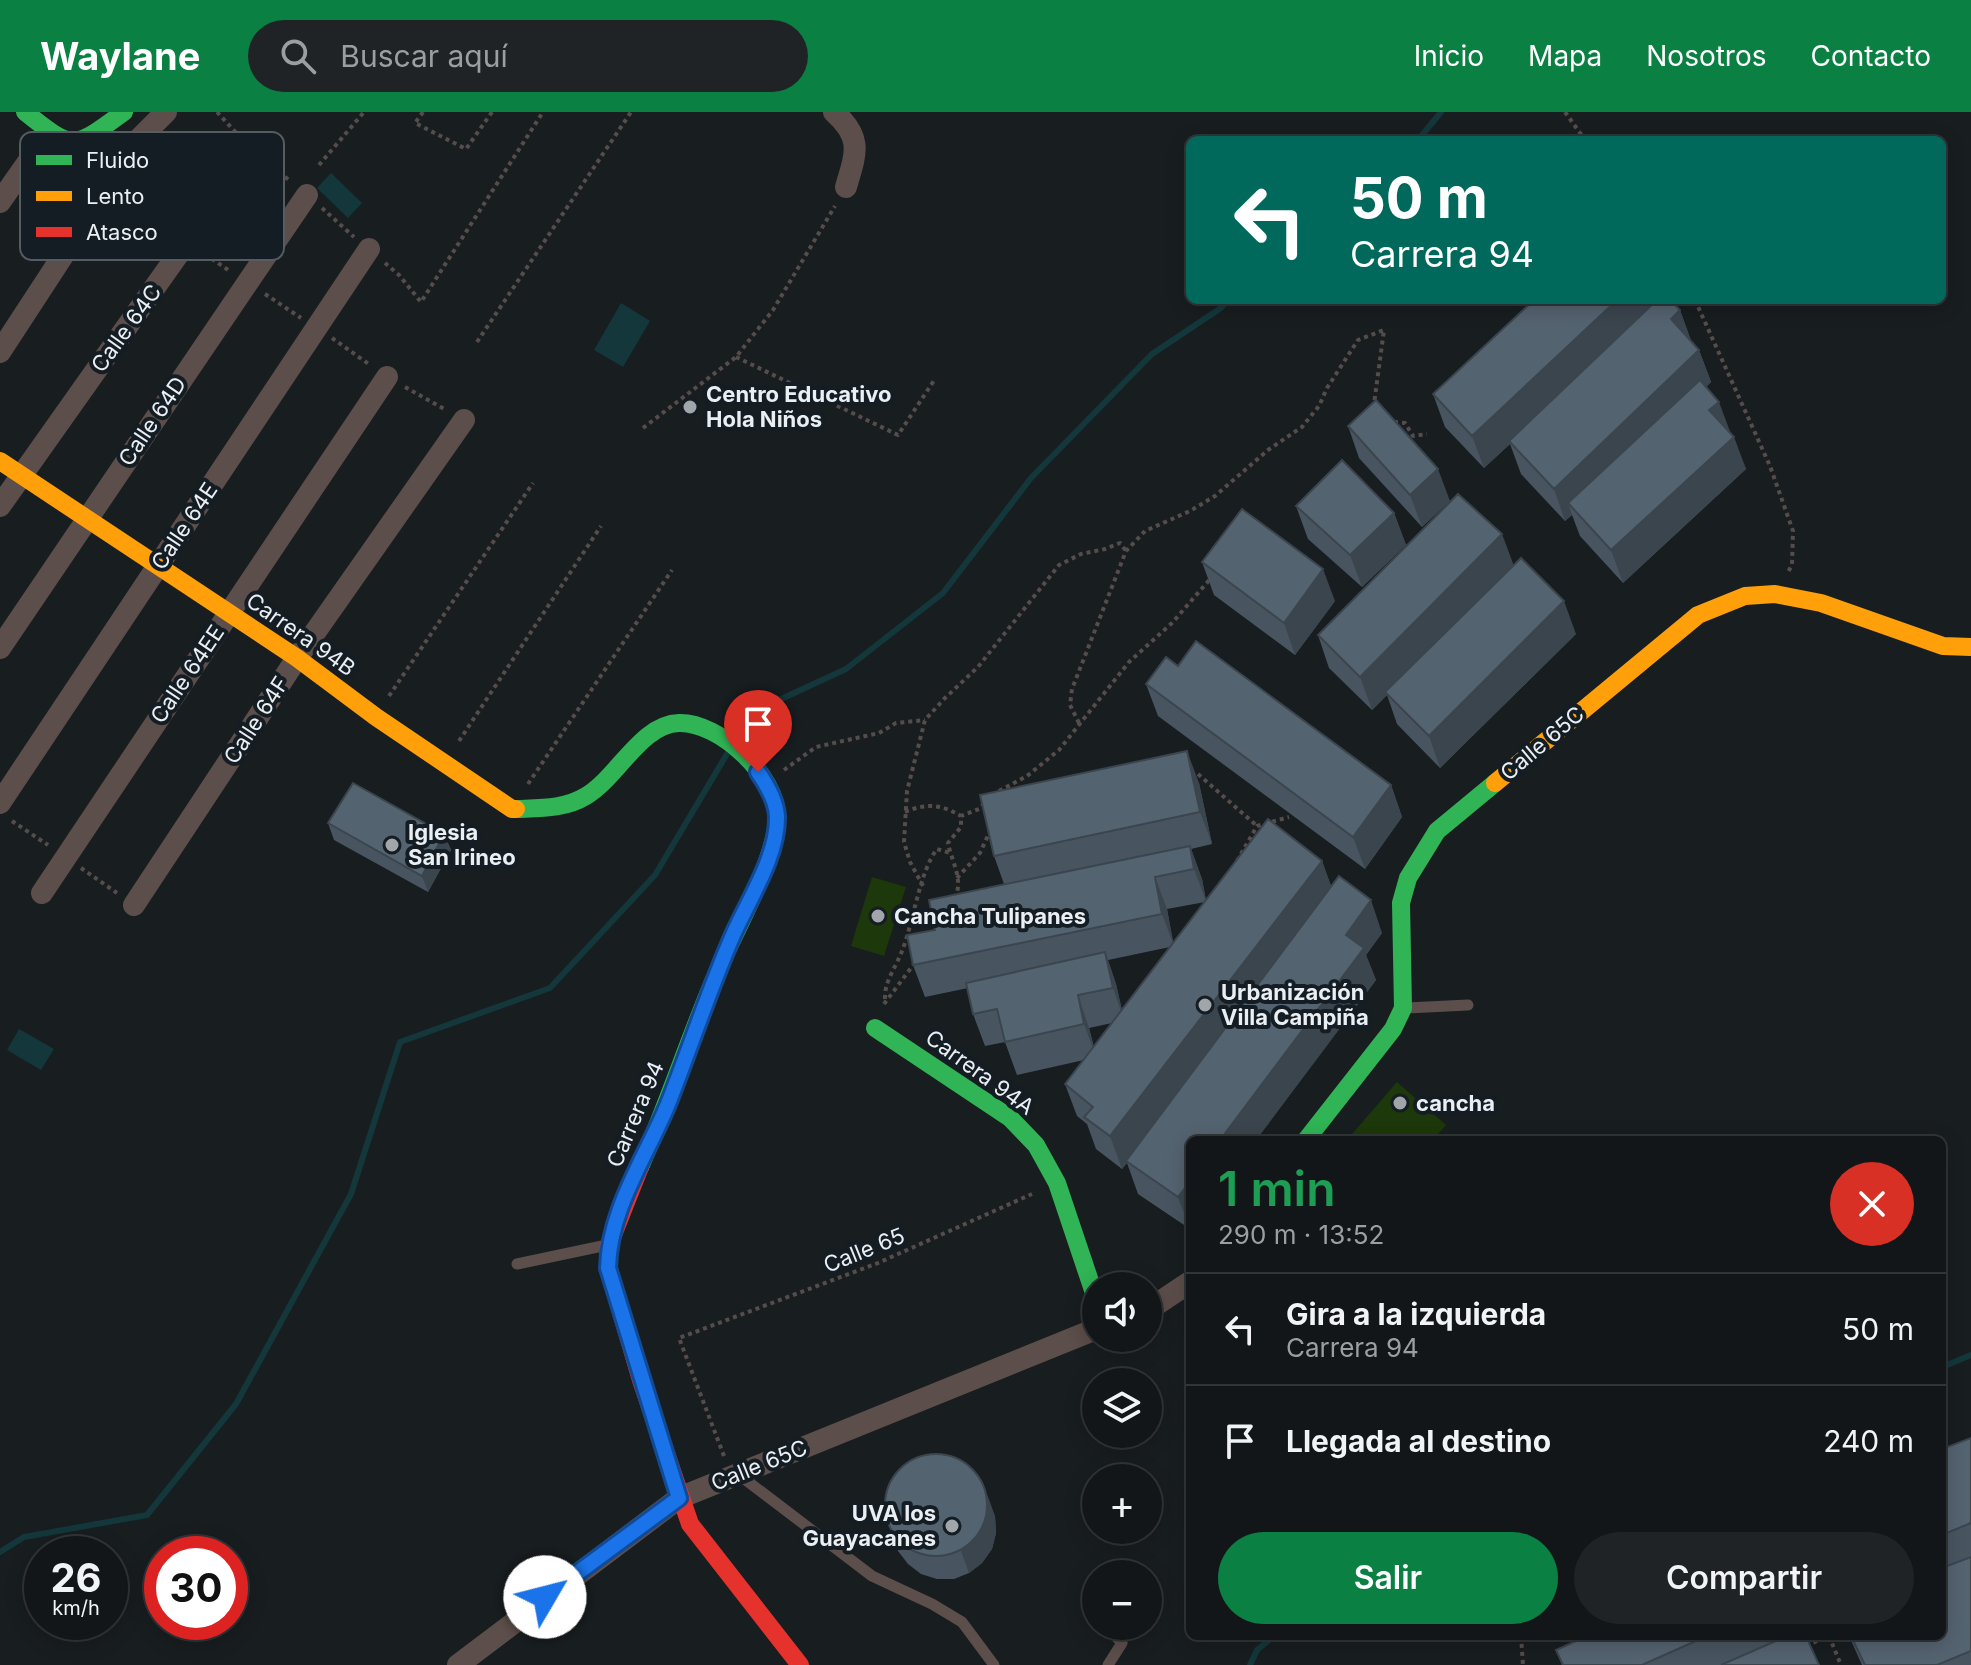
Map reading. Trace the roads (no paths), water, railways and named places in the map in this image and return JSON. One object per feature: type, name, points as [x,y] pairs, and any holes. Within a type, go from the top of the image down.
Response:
[{"type":"street","points":[[25,112],[50,132]]},
{"type":"street","points":[[96,132],[124,112]]},
{"type":"street","points":[[146,132],[166,112]]},
{"type":"street","points":[[834,112],[848,124],[856,141],[846,187]]},
{"type":"street","points":[[0,202],[20,173]]},
{"type":"street","name":"Calle 64D","points":[[284,229],[307,195]]},
{"type":"street","name":"Calle 64E","points":[[0,803],[369,249]]},
{"type":"street","points":[[0,352],[60,260]]},
{"type":"street","name":"Calle 64C","points":[[0,506],[174,260]]},
{"type":"street","name":"Calle 64D","points":[[0,648],[263,260]]},
{"type":"street","name":"Calle 64EE","points":[[42,893],[387,377]]},
{"type":"street","name":"Calle 64F","points":[[134,905],[297,658],[464,420]]},
{"type":"street","name":"Carrera 94B","points":[[0,461],[297,658],[376,717],[512,809]]},
{"type":"street","name":"Calle 65C","points":[[1403,1008],[1401,903],[1408,878],[1437,831],[1698,615],[1745,596],[1775,594],[1821,603],[1943,646],[1971,647]]},
{"type":"street","name":"Carrera 94","points":[[512,809],[552,808],[583,798],[605,783],[649,733],[678,723],[707,728],[723,736],[752,765],[767,786],[777,813],[776,832],[767,860],[715,976],[668,1104],[620,1212],[609,1245],[608,1268],[679,1498],[698,1536],[800,1665]]},
{"type":"street","points":[[1309,1136],[1393,1029],[1403,1008]]},
{"type":"street","name":"Carrera 94A","points":[[875,1028],[1010,1118],[1036,1145],[1057,1183],[1087,1272]]},
{"type":"street","points":[[1162,1301],[1186,1285]]},
{"type":"street","name":"Calle 65C","points":[[458,1665],[679,1498],[1082,1335]]},
{"type":"lane","points":[[1403,1008],[1468,1005]]},
{"type":"lane","points":[[517,1264],[609,1245]]},
{"type":"lane","points":[[735,1474],[872,1576],[962,1622],[994,1665]]},
{"type":"lane","points":[[1108,1665],[1122,1643],[1119,1640]]},
{"type":"water","points":[[331,173],[362,203],[348,218],[317,188]]},
{"type":"water","points":[[621,303],[650,321],[623,367],[594,350]]},
{"type":"water","points":[[19,1029],[54,1049],[41,1070],[7,1050]]},
{"type":"waterway","points":[[1421,136],[1441,112]]},
{"type":"waterway","points":[[737,738],[751,713],[846,669],[943,593],[1031,478],[1152,354],[1224,304]]},
{"type":"waterway","points":[[0,1552],[24,1537],[147,1515],[236,1404],[351,1194],[400,1042],[550,988],[655,875],[727,754]]},
{"type":"waterway","points":[[1946,1365],[1971,1355]]},
{"type":"waterway","points":[[1250,1665],[1257,1650],[1269,1640]]},
{"type":"place","name":"Centro Educativo Hola Niños","points":[[690,407]]},
{"type":"place","name":"Iglesia San Irineo","points":[[392,845]]},
{"type":"place","name":"Cancha Tulipanes","points":[[878,916]]},
{"type":"place","name":"Urbanización Villa Campiña","points":[[1205,1005]]},
{"type":"place","name":"cancha","points":[[1400,1103]]},
{"type":"place","name":"UVA los Guayacanes","points":[[952,1526]]}]
